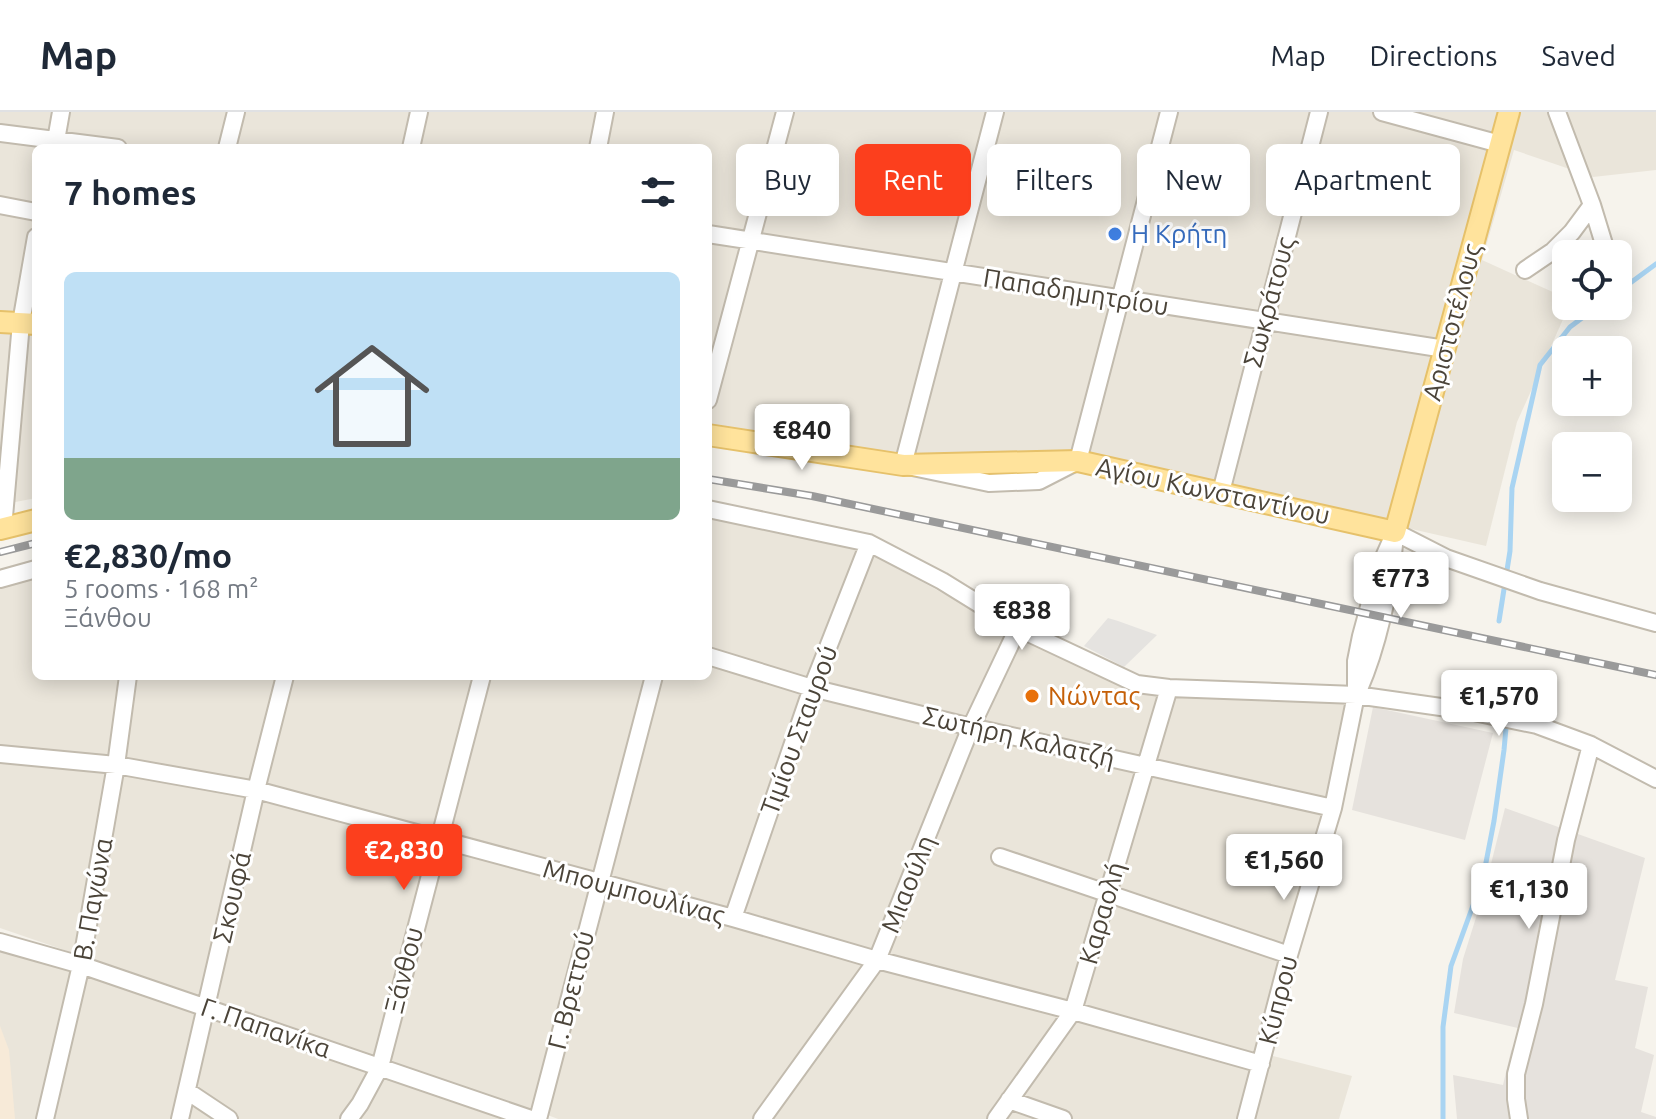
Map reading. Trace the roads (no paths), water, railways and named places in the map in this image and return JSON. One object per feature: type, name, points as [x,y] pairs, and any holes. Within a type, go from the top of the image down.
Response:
[{"type":"main road","name":"Αριστοτέλους","points":[[1395,532],[1509,112]]},
{"type":"main road","points":[[0,322],[29,324]]},
{"type":"main road","name":"Αγίου Κωνσταντίνου","points":[[712,436],[903,465],[1078,461],[1395,532]]},
{"type":"main road","points":[[1,527],[32,521]]},
{"type":"street","points":[[0,133],[55,144],[61,112]]},
{"type":"street","points":[[228,144],[236,112]]},
{"type":"street","points":[[412,144],[419,112]]},
{"type":"street","points":[[599,144],[605,112]]},
{"type":"street","points":[[712,385],[785,112]]},
{"type":"street","points":[[903,465],[995,112]]},
{"type":"street","points":[[1078,461],[1169,112]]},
{"type":"street","name":"Σωκράτους","points":[[1221,492],[1319,112]]},
{"type":"street","points":[[1382,112],[1500,144]]},
{"type":"street","points":[[1557,112],[1603,240]]},
{"type":"street","points":[[0,205],[32,211]]},
{"type":"street","points":[[1525,270],[1553,251],[1592,205]]},
{"type":"street","name":"Παπαδημητρίου","points":[[712,235],[1445,349]]},
{"type":"street","points":[[1,527],[32,287]]},
{"type":"street","points":[[712,510],[869,543],[942,581],[1018,628],[1137,684],[1356,695],[1469,711],[1537,725],[1591,745],[1656,779]]},
{"type":"street","points":[[1395,532],[1446,558],[1494,575],[1656,623]]},
{"type":"street","name":"Κύπρου","points":[[1246,1119],[1289,955],[1333,808],[1356,695],[1356,661],[1361,636],[1380,566],[1395,532]]},
{"type":"street","name":"Τιμίου Σταυρού","points":[[733,918],[812,688],[869,543]]},
{"type":"street","points":[[0,579],[32,570]]},
{"type":"street","name":"Μιαούλη","points":[[762,1119],[877,960],[971,727],[1018,628]]},
{"type":"street","name":"Σωτήρη Καλατζή","points":[[712,657],[812,688],[971,727],[1333,808]]},
{"type":"street","name":"Β. Παγώνα","points":[[45,1119],[81,965],[127,680]]},
{"type":"street","name":"Σκουφά","points":[[180,1119],[284,680]]},
{"type":"street","name":"Ξάνθου","points":[[349,1119],[380,1067],[481,680]]},
{"type":"street","name":"Γ. Βρεττού","points":[[538,1119],[653,680]]},
{"type":"street","name":"Καραολή","points":[[996,1119],[1073,1011],[1169,688]]},
{"type":"street","points":[[1519,1119],[1516,1074],[1534,1004],[1566,840],[1591,745]]},
{"type":"street","name":"Μπουμπουλίνας","points":[[0,754],[116,765],[256,790],[1261,1064]]},
{"type":"street","points":[[1000,857],[1289,955]]},
{"type":"street","name":"Γ. Παπανίκα","points":[[0,942],[81,965],[531,1119]]},
{"type":"street","points":[[187,1091],[229,1119]]},
{"type":"street","points":[[1009,1100],[1063,1119]]},
{"type":"waterway","points":[[1632,282],[1656,264]]},
{"type":"waterway","points":[[1499,621],[1510,551],[1512,488],[1540,365],[1570,327],[1579,320]]},
{"type":"waterway","points":[[1443,1119],[1443,1027],[1451,966],[1483,878],[1504,750],[1505,707],[1498,684]]},
{"type":"railway","points":[[712,480],[812,496],[1656,675]]},
{"type":"railway","points":[[0,552],[32,544]]},
{"type":"place","name":"Η Κρήτη","points":[[1115,234]]},
{"type":"place","name":"Νώντας","points":[[1032,696]]}]
